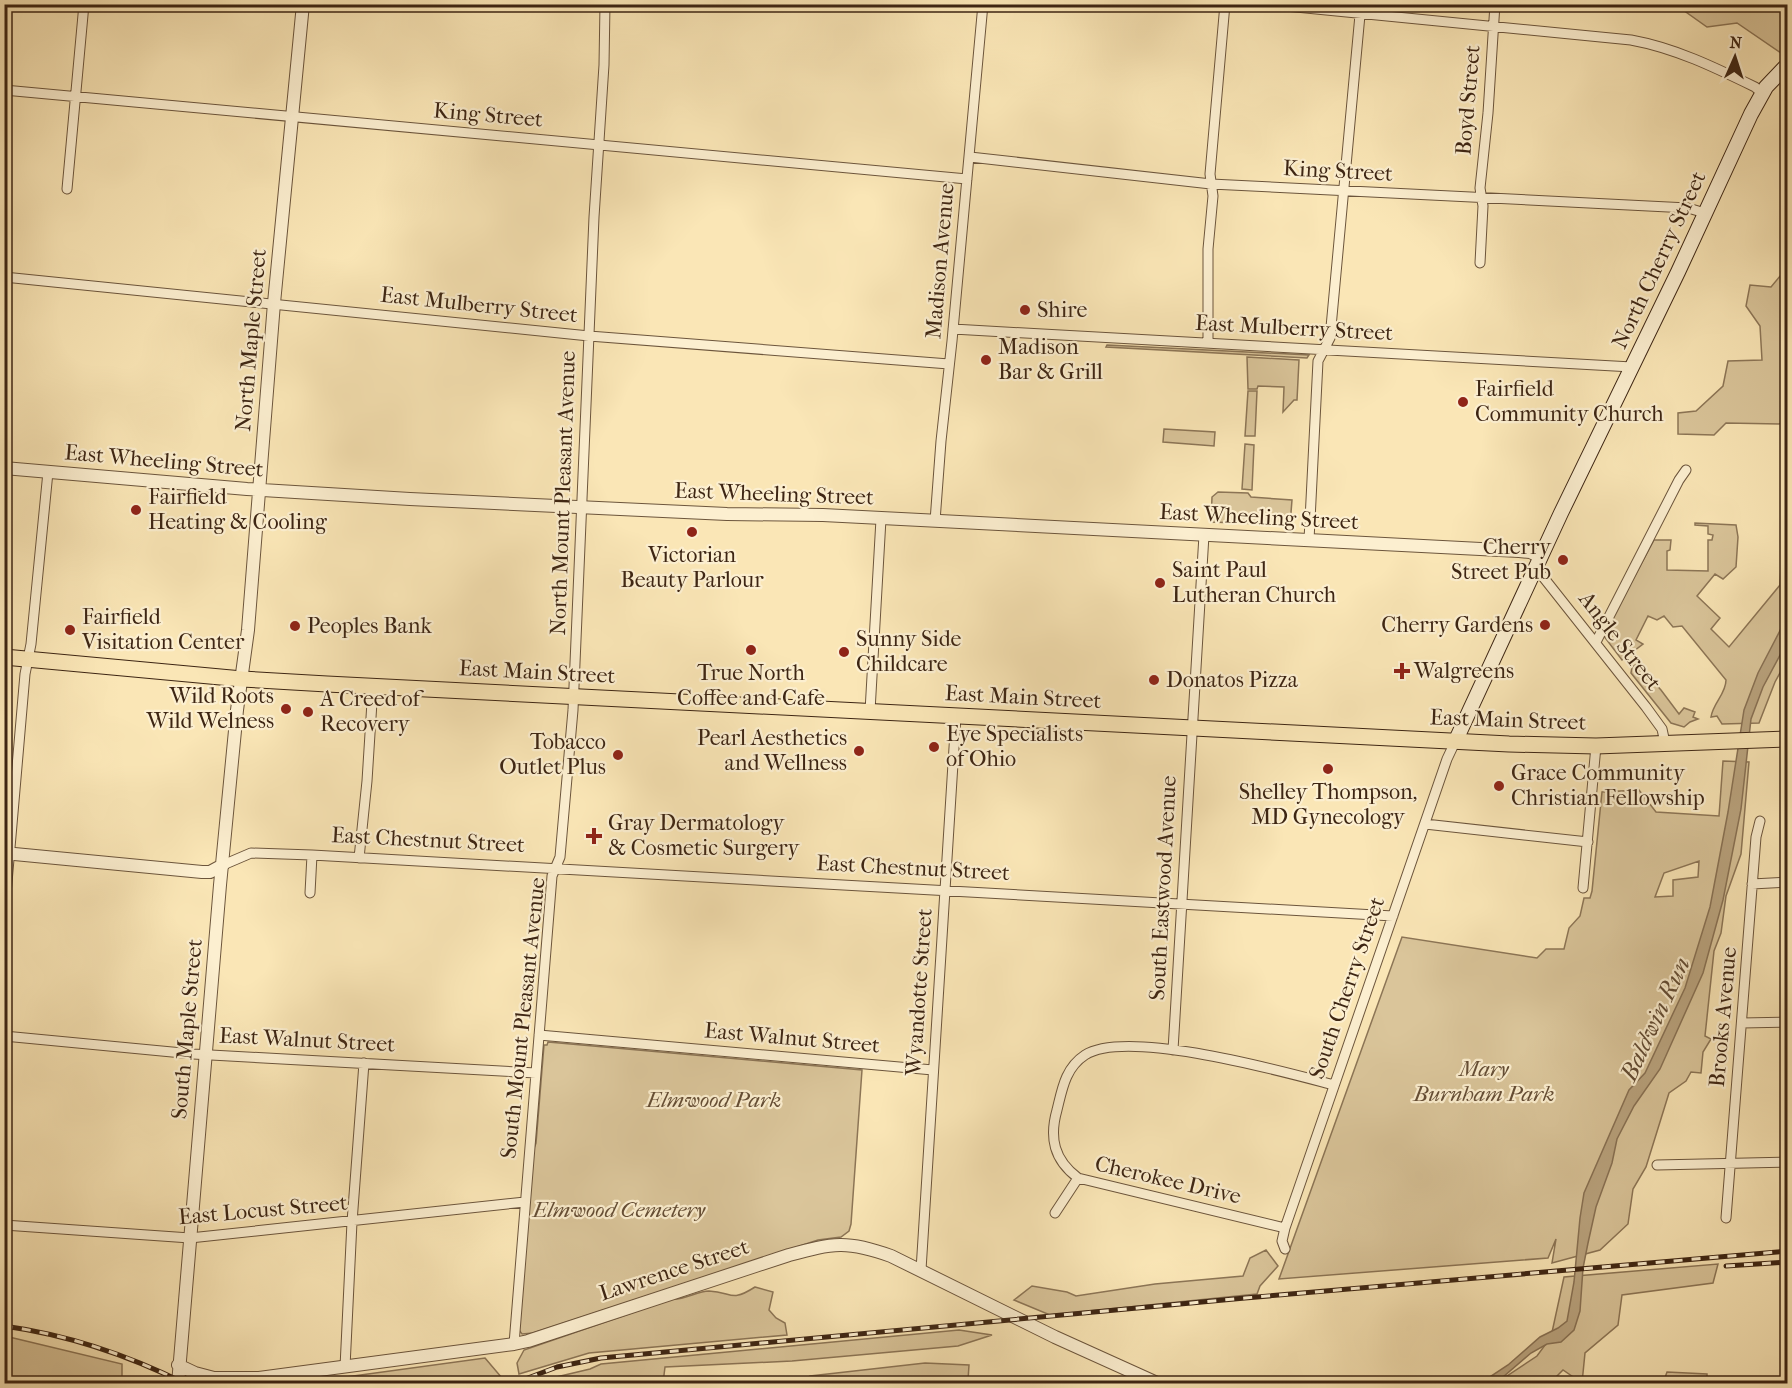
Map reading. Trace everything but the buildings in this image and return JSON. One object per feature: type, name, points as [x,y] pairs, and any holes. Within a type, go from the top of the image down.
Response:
[{"type":"main road","name":"North Cherry Street","points":[[1456,740],[1762,93],[1788,64]]},
{"type":"main road","name":"East Main Street","points":[[4,657],[242,679],[1192,728],[1596,746],[1788,739]]},
{"type":"street","points":[[67,189],[84,4]]},
{"type":"street","name":"North Maple Street","points":[[242,679],[260,490],[274,303],[303,4]]},
{"type":"street","name":"North Mount Pleasant Avenue","points":[[574,696],[605,4]]},
{"type":"street","name":"Madison Avenue","points":[[935,521],[940,441],[950,364],[983,4]]},
{"type":"street","points":[[1208,343],[1208,249],[1213,196],[1210,171],[1226,4]]},
{"type":"street","points":[[1265,4],[1360,9],[1656,44],[1704,63],[1755,87],[1762,93]]},
{"type":"street","name":"Boyd Street","points":[[1480,263],[1482,198],[1480,188],[1496,4]]},
{"type":"street","points":[[1309,540],[1318,361],[1330,338],[1360,9]]},
{"type":"street","name":"King Street","points":[[4,90],[968,179]]},
{"type":"street","name":"King Street","points":[[970,157],[1211,184],[1688,208],[1705,213]]},
{"type":"street","name":"East Mulberry Street","points":[[4,277],[589,336],[950,364]]},
{"type":"street","name":"East Mulberry Street","points":[[953,329],[1632,367]]},
{"type":"street","name":"East Wheeling Street","points":[[4,468],[260,490],[410,499],[935,521],[1519,551],[1532,553],[1539,562]]},
{"type":"street","points":[[1596,642],[1686,470]]},
{"type":"street","points":[[4,917],[25,674],[48,472]]},
{"type":"street","points":[[870,711],[881,519]]},
{"type":"street","name":"South Eastwood Avenue","points":[[1173,1050],[1204,535]]},
{"type":"street","name":"Angle Street","points":[[1539,562],[1662,729],[1665,743]]},
{"type":"street","name":"South Maple Street","points":[[178,1383],[237,710],[242,679]]},
{"type":"street","points":[[359,858],[373,686]]},
{"type":"street","name":"South Mount Pleasant Avenue","points":[[514,1344],[552,876],[558,867],[560,857],[574,696]]},
{"type":"street","name":"Wyandotte Street","points":[[921,1270],[956,716]]},
{"type":"street","name":"South Cherry Street","points":[[1285,1249],[1282,1241],[1285,1228],[1447,759],[1456,740]]},
{"type":"street","points":[[1583,888],[1596,746]]},
{"type":"street","name":"Brooks Avenue","points":[[1726,1218],[1756,829],[1760,821]]},
{"type":"street","points":[[1425,824],[1588,842]]},
{"type":"street","name":"East Chestnut Street","points":[[8,853],[202,872],[210,872],[251,854],[312,855],[558,867],[628,873],[1393,916]]},
{"type":"street","points":[[310,892],[312,855]]},
{"type":"street","points":[[1752,884],[1788,882]]},
{"type":"street","points":[[1742,1023],[1788,1022]]},
{"type":"street","name":"East Walnut Street","points":[[539,1035],[933,1070]]},
{"type":"street","name":"East Walnut Street","points":[[4,1036],[206,1055],[536,1073]]},
{"type":"street","name":"Cherokee Drive","points":[[1285,1228],[1078,1178],[1061,1161],[1053,1138],[1054,1120],[1063,1084],[1070,1070],[1086,1054],[1107,1047],[1127,1046],[1173,1050],[1266,1067],[1334,1085]]},
{"type":"street","points":[[345,1367],[352,1222],[364,1063]]},
{"type":"street","points":[[1658,1165],[1788,1162]]},
{"type":"street","points":[[1055,1213],[1078,1178]]},
{"type":"street","name":"East Locust Street","points":[[4,1225],[190,1239],[525,1202]]},
{"type":"street","name":"Lawrence Street","points":[[178,1365],[214,1378],[242,1379],[514,1344],[815,1247],[843,1243],[891,1256],[1055,1337],[1159,1383]]},
{"type":"green space","points":[[1676,5],[1787,5],[1787,49],[1781,53],[1737,23],[1707,27]]},
{"type":"green space","points":[[1787,264],[1787,424],[1726,423],[1714,435],[1678,434],[1678,413],[1696,411],[1723,386],[1728,361],[1762,360],[1760,326],[1746,306],[1750,285],[1771,287],[1786,269]]},
{"type":"green space","points":[[1107,345],[1309,355],[1307,358],[1106,347]]},
{"type":"green space","points":[[1247,357],[1299,360],[1297,400],[1294,400],[1283,412],[1284,387],[1258,386],[1257,389],[1248,389]]},
{"type":"green space","points":[[1248,391],[1257,391],[1255,436],[1245,436]]},
{"type":"green space","points":[[1164,429],[1215,432],[1214,446],[1163,442]]},
{"type":"green space","points":[[1245,444],[1254,445],[1252,490],[1242,489]]},
{"type":"green space","points":[[1218,492],[1248,493],[1251,497],[1292,500],[1290,525],[1211,522],[1212,497]]},
{"type":"green space","points":[[1787,506],[1787,660],[1775,682],[1759,723],[1722,724],[1717,716],[1711,717],[1724,690],[1726,680],[1682,626],[1673,627],[1664,616],[1657,620],[1648,616],[1636,640],[1643,644],[1622,660],[1603,635],[1654,540],[1671,540],[1670,550],[1667,551],[1667,570],[1708,571],[1708,540],[1712,540],[1713,535],[1708,534],[1708,526],[1695,525],[1695,523],[1736,525],[1738,537],[1736,567],[1723,579],[1715,574],[1697,596],[1720,618],[1711,629],[1729,647],[1780,585],[1784,517]]},
{"type":"green space","points":[[1637,664],[1679,714],[1684,708],[1695,712],[1693,717],[1698,719],[1684,727],[1671,723],[1631,673],[1632,667]]},
{"type":"green space","name":"Mary Burnham Park","points":[[1723,761],[1749,762],[1741,854],[1726,896],[1721,933],[1714,951],[1705,1036],[1711,1039],[1703,1052],[1701,1073],[1691,1072],[1686,1081],[1669,1093],[1646,1167],[1633,1189],[1628,1224],[1600,1250],[1552,1263],[1556,1239],[1548,1258],[1279,1279],[1402,937],[1537,958],[1546,949],[1564,949],[1569,928],[1580,916],[1584,898],[1590,898],[1592,891],[1602,792],[1639,790],[1656,812],[1719,816]],"holes":[[[1699,861],[1698,877],[1673,880],[1673,896],[1655,897],[1664,873]]]},
{"type":"green space","name":"Elmwood Cemetery","points":[[548,1042],[862,1070],[849,1231],[841,1237],[818,1240],[533,1333],[522,1334],[519,1330],[533,1151],[536,1143],[544,1045]]},
{"type":"green space","points":[[1266,1250],[1278,1266],[1260,1286],[1257,1294],[1050,1315],[1014,1300],[1032,1286],[1067,1292],[1076,1296],[1155,1284],[1243,1276],[1250,1258]]},
{"type":"green space","points":[[1718,1264],[1713,1283],[1622,1295],[1618,1325],[1585,1353],[1582,1383],[1563,1370],[1550,1383],[1495,1384],[1537,1356],[1551,1337],[1564,1277]]},
{"type":"green space","points":[[755,1287],[773,1292],[769,1310],[785,1323],[787,1335],[589,1353],[519,1374],[517,1363],[524,1350],[672,1299],[709,1291],[736,1296]]},
{"type":"green space","points":[[959,1330],[992,1335],[958,1346],[792,1361],[665,1367],[663,1383],[531,1383],[590,1369],[601,1364]]},
{"type":"green space","points":[[5,1336],[122,1364],[122,1376],[128,1383],[5,1383]]},
{"type":"green space","points":[[485,1358],[502,1378],[498,1383],[302,1383]]},
{"type":"green space","points":[[925,1363],[969,1365],[968,1380],[944,1379],[929,1384],[798,1383],[810,1376]]},
{"type":"green space","points":[[1667,1372],[1707,1374],[1707,1383],[1663,1383]]},
{"type":"shaded area","points":[[1787,617],[1787,642],[1763,687],[1751,719],[1741,809],[1723,900],[1703,973],[1660,1069],[1634,1106],[1617,1139],[1612,1163],[1596,1207],[1583,1268],[1580,1311],[1574,1330],[1561,1342],[1547,1344],[1531,1353],[1496,1383],[1479,1384],[1508,1365],[1540,1337],[1567,1321],[1574,1282],[1584,1193],[1629,1090],[1645,1073],[1685,988],[1710,907],[1744,710],[1758,673]]},
{"type":"railway","points":[[512,1384],[557,1367],[601,1358],[1245,1298],[1788,1251]]},
{"type":"railway","points":[[1726,1266],[1788,1262]]},
{"type":"railway","points":[[4,1326],[52,1335],[120,1355],[186,1384]]},
{"type":"place","name":"Shire","points":[[1025,310]]},
{"type":"place","name":"Madison Bar & Grill","points":[[986,360]]},
{"type":"place","name":"Fairfield Community Church","points":[[1463,402]]},
{"type":"place","name":"Fairfield Heating & Cooling","points":[[136,510]]},
{"type":"place","name":"Victorian Beauty Parlour","points":[[692,532]]},
{"type":"place","name":"Cherry Street Pub","points":[[1563,560]]},
{"type":"place","name":"Saint Paul Lutheran Church","points":[[1160,583]]},
{"type":"place","name":"Cherry Gardens","points":[[1545,625]]},
{"type":"place","name":"Peoples Bank","points":[[295,626]]},
{"type":"place","name":"Fairfield Visitation Center","points":[[70,630]]},
{"type":"place","name":"True North Coffee and Cafe","points":[[751,650]]},
{"type":"place","name":"Sunny Side Childcare","points":[[844,652]]},
{"type":"place","name":"Walgreens","points":[[1402,671]]},
{"type":"place","name":"Donatos Pizza","points":[[1154,680]]},
{"type":"place","name":"Wild Roots Wild Welness","points":[[286,709]]},
{"type":"place","name":"A Creed of Recovery","points":[[308,712]]},
{"type":"place","name":"Eye Specialists of Ohio","points":[[934,747]]},
{"type":"place","name":"Pearl Aesthetics and Wellness","points":[[859,751]]},
{"type":"place","name":"Tobacco Outlet Plus","points":[[618,755]]},
{"type":"place","name":"Shelley Thompson, MD Gynecology","points":[[1328,769]]},
{"type":"place","name":"Grace Community Christian Fellowship","points":[[1499,786]]},
{"type":"place","name":"Gray Dermatology & Cosmetic Surgery","points":[[594,836]]},
{"type":"water label","name":"Baldwin Run","points":[[1655,1019]]},
{"type":"park label","name":"Elmwood Park","points":[[714,1100]]}]
